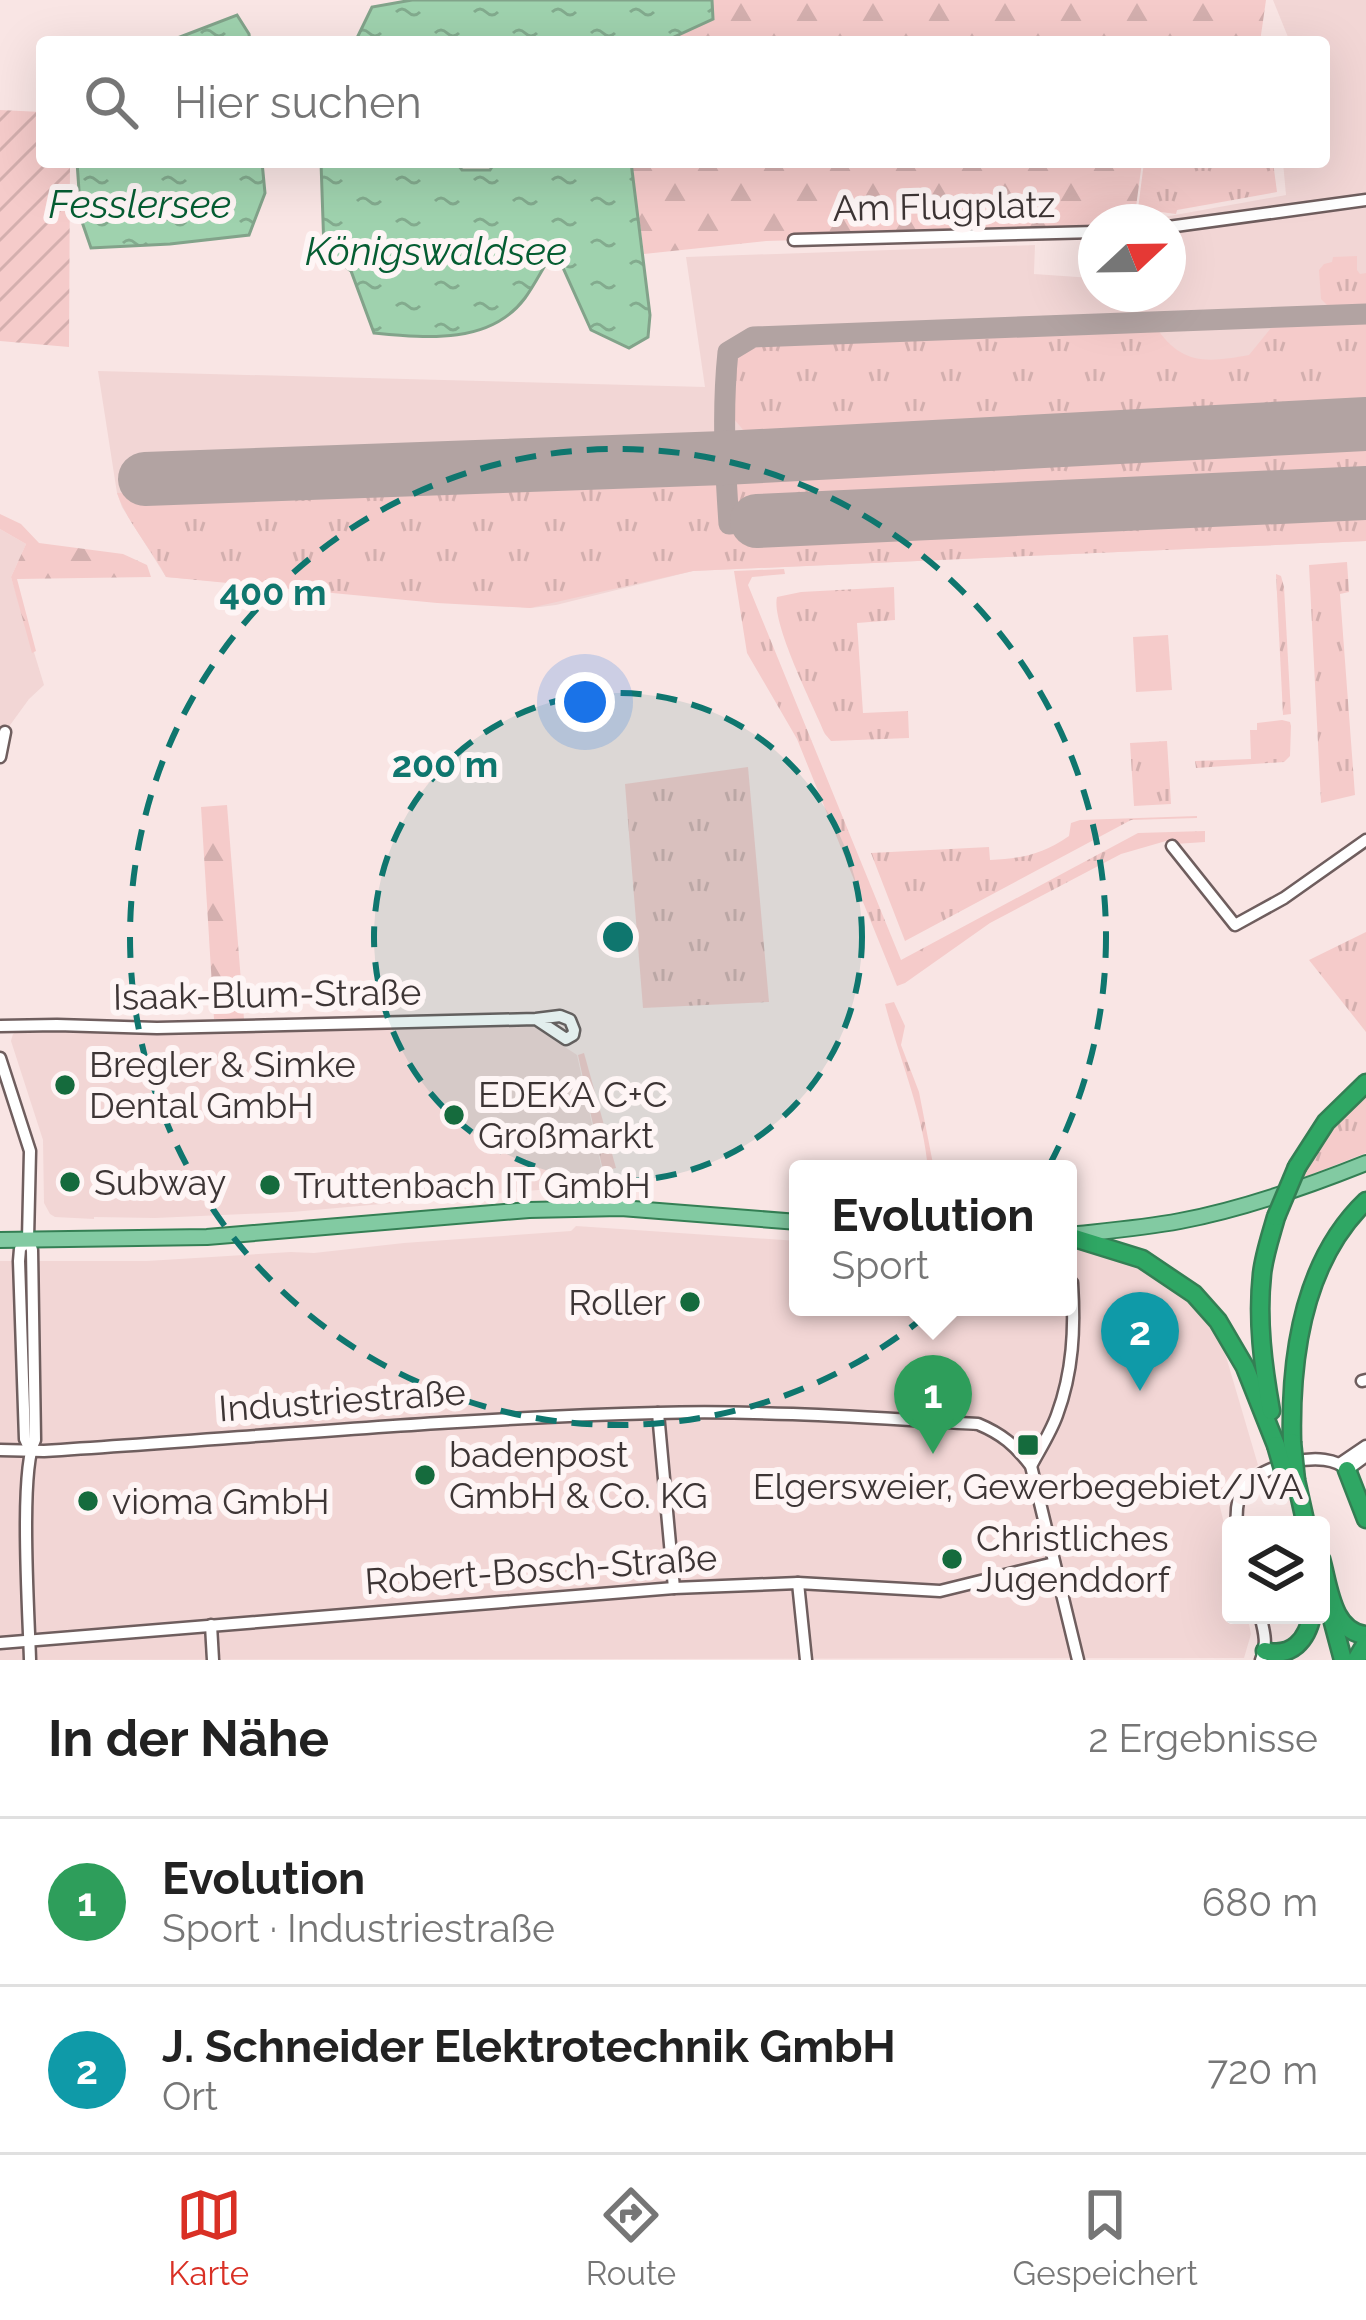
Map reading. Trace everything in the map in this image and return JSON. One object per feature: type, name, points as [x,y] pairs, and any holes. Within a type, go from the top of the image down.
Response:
[{"type":"highway","points":[[1300,1516],[1262,1361],[1262,1271],[1276,1216],[1297,1167],[1326,1122],[1366,1083]]},
{"type":"highway","points":[[1284,1443],[1295,1347],[1304,1313],[1337,1237],[1366,1201]]},
{"type":"highway","points":[[1077,1239],[1142,1259],[1194,1294],[1218,1321],[1246,1366],[1267,1427],[1284,1443]]},
{"type":"highway","points":[[1344,1467],[1366,1520]]},
{"type":"highway","points":[[1330,1588],[1340,1621],[1366,1640],[1356,1660]]},
{"type":"highway","points":[[1330,1614],[1343,1660]]},
{"type":"highway","points":[[1263,1655],[1288,1653],[1304,1638],[1309,1624]]},
{"type":"highway","points":[[1324,1624],[1334,1660]]},
{"type":"main road","points":[[1077,1235],[1224,1211],[1310,1186],[1366,1162]]},
{"type":"main road","points":[[0,1240],[226,1236],[529,1210],[621,1208],[789,1221]]},
{"type":"street","points":[[1186,225],[1366,200]]},
{"type":"street","name":"Am Flugplatz","points":[[794,240],[1078,232]]},
{"type":"street","points":[[0,757],[4,732]]},
{"type":"street","points":[[1172,846],[1235,925],[1284,898],[1366,840]]},
{"type":"street","name":"Isaak-Blum-Straße","points":[[0,1026],[158,1028],[536,1019]]},
{"type":"street","points":[[0,1058],[30,1151],[35,1440],[30,1450],[30,1660]]},
{"type":"street","points":[[1074,1316],[1069,1372],[1057,1416],[1031,1466],[1078,1660]]},
{"type":"street","points":[[658,1413],[674,1588]]},
{"type":"street","name":"Industriestraße","points":[[0,1450],[522,1418],[771,1413],[978,1424],[1001,1433],[1031,1466]]},
{"type":"street","points":[[1344,1467],[1366,1446]]},
{"type":"street","points":[[1344,1467],[1366,1456]]},
{"type":"street","points":[[1237,1516],[1244,1486],[1262,1473],[1324,1458],[1344,1467]]},
{"type":"street","name":"Robert-Bosch-Straße","points":[[0,1642],[674,1588],[798,1583],[940,1591],[1054,1563]]},
{"type":"street","points":[[798,1583],[806,1660]]},
{"type":"street","points":[[1262,1624],[1263,1655]]},
{"type":"street","points":[[211,1625],[214,1660]]},
{"type":"shaded area","points":[[1273,0],[1366,0],[1366,541],[693,571],[531,608],[166,577],[122,507],[98,371],[705,387],[686,257],[1035,245],[1034,274],[1078,277],[1078,312],[1186,312],[1186,213],[1286,195],[1284,168],[1330,168],[1330,36],[1288,36]]},
{"type":"shaded area","points":[[0,529],[26,544],[11,577],[44,685],[5,732],[0,729]]},
{"type":"shaded area","points":[[530,1024],[577,1055],[605,1184],[292,1212],[155,1218],[50,1214],[44,1203],[43,1140],[11,1041],[22,1029]]},
{"type":"shaded area","points":[[576,1226],[789,1240],[789,1316],[1077,1316],[1077,1248],[1110,1254],[1173,1287],[1220,1336],[1258,1465],[1219,1503],[1222,1624],[1249,1624],[1244,1658],[0,1660],[0,1261],[147,1261],[314,1253],[571,1231]]},
{"type":"green space","points":[[712,0],[1266,0],[1261,36],[677,36],[713,20]]},
{"type":"green space","points":[[0,110],[36,112],[36,168],[70,168],[69,347],[0,341]]},
{"type":"green space","points":[[632,168],[1141,168],[1136,204],[1078,204],[1078,232],[766,241],[644,254]]},
{"type":"green space","points":[[1143,168],[1274,168],[1277,192],[1186,208],[1186,204],[1139,204]]},
{"type":"green space","points":[[1357,256],[1357,270],[1366,273],[1366,305],[1329,307],[1321,299],[1319,270],[1333,257]]},
{"type":"green space","points":[[1366,317],[1366,411],[752,440],[733,418],[735,359],[756,343],[1154,324],[1184,354],[1206,360],[1249,355],[1275,323]]},
{"type":"green space","points":[[1366,436],[1366,541],[693,571],[530,608],[166,577],[117,493],[540,477]]},
{"type":"green space","points":[[0,514],[21,524],[39,543],[123,554],[147,565],[151,577],[17,579],[36,651],[32,653],[11,577],[26,544],[0,529]]},
{"type":"green space","points":[[1347,562],[1349,592],[1340,594],[1355,795],[1321,803],[1309,565]]},
{"type":"green space","points":[[784,569],[785,574],[752,577],[748,585],[901,960],[1138,833],[1205,831],[1205,842],[1166,841],[1121,854],[990,923],[897,986],[797,739],[747,653],[734,571]]},
{"type":"green space","points":[[1276,574],[1284,587],[1291,714],[1283,715]]},
{"type":"green space","points":[[894,587],[895,620],[857,623],[863,713],[908,711],[909,738],[831,741],[786,644],[777,597]]},
{"type":"green space","points":[[1168,635],[1172,690],[1136,692],[1133,637]]},
{"type":"green space","points":[[1282,720],[1291,726],[1290,756],[1284,762],[1196,768],[1195,761],[1251,759],[1250,730],[1257,730],[1257,723]]},
{"type":"green space","points":[[1167,741],[1171,804],[1134,806],[1130,743]]},
{"type":"green space","points":[[748,767],[769,1002],[643,1008],[625,784]]},
{"type":"green space","points":[[227,805],[244,1019],[214,1019],[201,807]]},
{"type":"green space","points":[[1197,816],[1131,820],[905,941],[871,853],[989,847],[990,860],[1012,858],[1059,842],[1069,836],[1071,823],[1080,820]]},
{"type":"green space","points":[[1366,932],[1366,1032],[1309,960]]},
{"type":"green space","points":[[894,1002],[905,1026],[901,1045],[919,1092],[932,1160],[927,1160],[885,1004]]},
{"type":"green space","points":[[584,1053],[616,1168],[603,1171],[578,1055]]},
{"type":"green space","points":[[1366,1090],[1366,1153],[1300,1179],[1329,1130]]},
{"type":"water","points":[[412,0],[712,0],[713,19],[676,36],[358,36],[372,7]]},
{"type":"water","points":[[237,15],[249,36],[183,36]]},
{"type":"water","name":"Fesslersee","points":[[77,168],[263,168],[265,193],[249,235],[91,248],[81,219]]},
{"type":"water","name":"Königswaldsee","points":[[321,168],[632,168],[650,315],[648,337],[629,348],[591,330],[555,250],[525,298],[494,324],[456,335],[374,333],[351,271],[324,250]]},
{"type":"taxiway","points":[[757,521],[729,524],[725,438],[728,352],[753,337],[1366,314]]},
{"type":"runway","points":[[145,479],[724,458],[1366,424]]},
{"type":"runway","points":[[757,521],[1366,493]]},
{"type":"place","name":"Bregler & Simke Dental GmbH","points":[[65,1085]]},
{"type":"place","name":"EDEKA C+C Großmarkt","points":[[454,1115]]},
{"type":"place","name":"Subway","points":[[70,1182]]},
{"type":"place","name":"Truttenbach IT GmbH","points":[[270,1185]]},
{"type":"place","name":"Roller","points":[[690,1302]]},
{"type":"place","name":"J. Schneider Elektrotechnik GmbH","points":[[1140,1391]]},
{"type":"place","name":"Elgersweier, Gewerbegebiet/JVA","points":[[1028,1445]]},
{"type":"place","name":"Evolution","points":[[933,1454]]},
{"type":"place","name":"badenpost GmbH & Co. KG","points":[[425,1475]]},
{"type":"place","name":"vioma GmbH","points":[[88,1501]]},
{"type":"place","name":"Christliches Jugenddorf","points":[[952,1559]]}]
